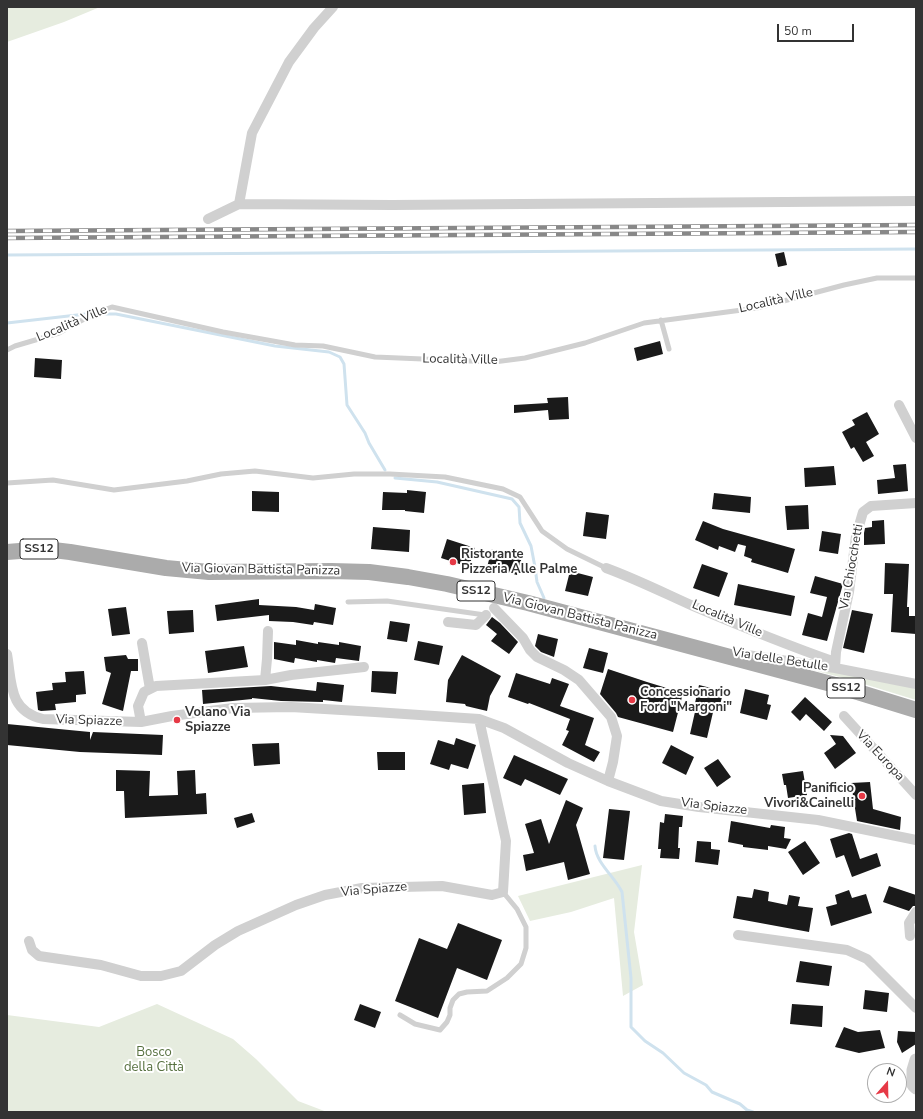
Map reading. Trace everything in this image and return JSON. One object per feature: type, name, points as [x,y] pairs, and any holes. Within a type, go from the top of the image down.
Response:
[{"type":"main road","name":"Via Giovan Battista Panizza","points":[[7,552],[45,549],[166,568],[209,572],[331,570],[369,572],[447,584],[498,603],[692,646],[835,684],[911,708]]},
{"type":"street","points":[[239,204],[252,133],[290,62],[314,28],[333,7]]},
{"type":"street","points":[[208,219],[239,204],[392,205],[916,201]]},
{"type":"street","points":[[900,405],[916,438]]},
{"type":"street","name":"Via Chiocchetti","points":[[835,661],[849,592],[856,536],[863,512],[871,506],[916,503]]},
{"type":"street","name":"Località Ville","points":[[606,568],[771,638],[835,661]]},
{"type":"street","points":[[498,603],[530,650],[537,657],[564,670],[579,680],[611,717],[616,736],[613,762],[608,781]]},
{"type":"street","name":"Via Giovan Battista Panizza","points":[[448,622],[476,625],[486,615]]},
{"type":"street","points":[[265,680],[268,631]]},
{"type":"street","points":[[142,643],[150,689]]},
{"type":"street","name":"Via delle Betulle","points":[[692,646],[835,661],[916,684]]},
{"type":"street","name":"Via Spiazze","points":[[7,654],[13,694],[22,710],[29,715],[43,719],[142,722],[172,716],[233,708],[291,707],[480,719],[504,728],[568,763],[608,781],[661,801],[699,807],[818,820],[916,840]]},
{"type":"street","points":[[142,722],[138,706],[144,692],[156,686],[265,680],[291,675],[364,667]]},
{"type":"street","name":"Via Europa","points":[[844,716],[916,795]]},
{"type":"street","points":[[480,719],[506,841],[502,892]]},
{"type":"street","name":"Via Spiazze","points":[[29,941],[32,950],[39,956],[101,965],[141,976],[161,976],[181,971],[215,945],[238,931],[296,905],[325,895],[362,888],[442,886],[492,895],[502,892]]},
{"type":"street","points":[[910,936],[909,923],[916,912]]},
{"type":"street","points":[[738,935],[846,950],[867,959],[916,1008]]},
{"type":"street","points":[[916,1060],[913,1070],[913,1085],[916,1088]]},
{"type":"lane","name":"Località Ville","points":[[7,350],[15,346],[58,333],[95,313],[112,307],[223,332],[296,345],[323,346],[375,357],[494,362],[525,358],[585,343],[644,323],[756,308],[877,278],[916,278]]},
{"type":"lane","points":[[661,320],[669,349]]},
{"type":"lane","name":"Località Ville","points":[[7,483],[53,480],[114,490],[187,481],[221,474],[256,471],[313,478],[354,474],[445,477],[503,489],[520,497],[542,531],[567,549],[606,568]]},
{"type":"lane","points":[[348,602],[387,602],[486,615],[498,603]]},
{"type":"lane","points":[[400,1015],[415,1024],[440,1030],[447,1022],[453,1000],[459,994],[466,992],[487,991],[507,978],[521,964],[526,948],[526,927],[517,909],[502,892]]},
{"type":"green space","points":[[7,7],[100,7],[64,22],[7,42]]},
{"type":"green space","points":[[790,664],[911,687],[916,690],[916,700],[851,680]]},
{"type":"green space","points":[[642,865],[634,932],[643,985],[623,996],[614,898],[571,912],[530,921],[518,896]]},
{"type":"green space","name":"Bosco della Città","points":[[157,1004],[233,1039],[256,1059],[298,1101],[327,1112],[7,1112],[7,1015],[99,1027]]},
{"type":"building","points":[[784,252],[787,265],[778,267],[775,254]]},
{"type":"building","points":[[660,341],[663,354],[637,361],[634,348]]},
{"type":"building","points":[[35,358],[62,360],[61,379],[34,377]]},
{"type":"building","points":[[568,397],[569,419],[549,420],[548,410],[514,413],[514,405],[548,403],[547,398]]},
{"type":"building","points":[[867,412],[879,434],[866,442],[874,456],[863,462],[854,447],[851,449],[842,432],[855,425],[852,420]]},
{"type":"building","points":[[906,464],[908,491],[878,494],[877,480],[895,478],[893,465]]},
{"type":"building","points":[[834,466],[836,485],[805,487],[804,468]]},
{"type":"building","points":[[407,490],[426,492],[424,513],[405,510],[382,510],[383,492],[407,493]]},
{"type":"building","points":[[252,491],[279,492],[279,512],[252,511]]},
{"type":"building","points":[[714,493],[751,497],[750,513],[712,509]]},
{"type":"building","points":[[808,505],[809,529],[787,530],[785,506]]},
{"type":"building","points":[[586,512],[609,515],[606,539],[583,536]]},
{"type":"building","points":[[884,520],[885,544],[864,545],[865,528],[872,527],[872,521]]},
{"type":"building","points":[[703,521],[723,529],[795,549],[788,573],[751,562],[752,559],[744,556],[746,546],[738,544],[735,552],[719,546],[718,550],[695,540]]},
{"type":"building","points":[[373,527],[410,530],[409,552],[371,549]]},
{"type":"building","points":[[822,531],[841,534],[838,554],[819,551]]},
{"type":"building","points":[[447,539],[475,548],[469,567],[441,558]]},
{"type":"building","points":[[492,549],[522,557],[517,575],[487,567]]},
{"type":"building","points":[[885,563],[909,564],[907,607],[909,607],[909,616],[916,616],[916,634],[891,632],[893,594],[884,594]]},
{"type":"building","points":[[702,564],[728,573],[719,597],[693,588]]},
{"type":"building","points":[[570,571],[593,577],[588,596],[565,591]]},
{"type":"building","points":[[815,576],[843,584],[827,641],[802,635],[808,613],[822,617],[827,597],[810,593]]},
{"type":"building","points":[[738,584],[795,596],[791,616],[734,605]]},
{"type":"building","points":[[259,599],[259,605],[296,607],[314,610],[315,604],[336,608],[333,625],[314,622],[313,625],[269,621],[269,615],[217,621],[215,605]]},
{"type":"building","points":[[126,607],[130,634],[112,636],[108,609]]},
{"type":"building","points":[[193,610],[194,632],[169,634],[167,611]]},
{"type":"building","points":[[852,610],[873,614],[864,653],[843,648]]},
{"type":"building","points":[[492,617],[500,623],[518,642],[509,654],[491,641],[497,634],[486,625]]},
{"type":"building","points":[[390,621],[410,624],[407,642],[387,639]]},
{"type":"building","points":[[538,634],[558,639],[554,657],[541,652],[535,646]]},
{"type":"building","points":[[296,640],[318,644],[318,642],[339,645],[339,642],[361,646],[359,661],[336,658],[335,663],[317,660],[317,662],[295,658],[294,663],[274,659],[274,642],[296,645]]},
{"type":"building","points":[[418,641],[443,646],[439,665],[414,660]]},
{"type":"building","points":[[244,646],[248,667],[208,673],[205,651]]},
{"type":"building","points":[[589,648],[608,653],[603,673],[583,668]]},
{"type":"building","points":[[126,655],[128,659],[138,659],[138,671],[131,671],[123,711],[102,704],[111,673],[106,671],[104,657]]},
{"type":"building","points":[[462,655],[501,676],[490,696],[487,711],[466,706],[465,704],[446,702],[448,680]]},
{"type":"building","points":[[608,669],[683,693],[673,732],[618,717],[600,694]]},
{"type":"building","points":[[84,671],[86,694],[76,695],[76,702],[55,704],[56,710],[38,710],[36,692],[53,690],[52,683],[66,682],[65,672]]},
{"type":"building","points":[[372,671],[398,672],[396,694],[371,692]]},
{"type":"building","points":[[516,673],[550,684],[552,678],[569,684],[560,706],[594,718],[585,745],[600,752],[594,762],[562,745],[569,731],[566,730],[570,719],[529,703],[528,704],[508,697]]},
{"type":"building","points":[[317,682],[344,685],[342,702],[323,700],[323,702],[281,701],[252,698],[203,704],[202,690],[271,686],[316,691]]},
{"type":"building","points":[[699,685],[719,690],[717,695],[722,697],[719,709],[714,708],[707,738],[690,734],[697,703],[695,703]]},
{"type":"building","points":[[745,689],[769,695],[767,704],[771,705],[767,720],[740,713]]},
{"type":"building","points":[[805,697],[832,722],[824,731],[806,714],[800,721],[791,712]]},
{"type":"building","points":[[7,724],[90,732],[90,740],[93,732],[163,735],[162,755],[80,752],[7,745]]},
{"type":"building","points":[[830,735],[843,736],[856,753],[835,769],[824,753],[836,744]]},
{"type":"building","points":[[456,738],[476,745],[468,769],[451,764],[449,770],[430,764],[438,740],[454,745]]},
{"type":"building","points":[[279,743],[280,764],[254,766],[252,744]]},
{"type":"building","points":[[671,745],[694,757],[686,775],[662,763]]},
{"type":"building","points":[[377,752],[405,752],[405,770],[378,770]]},
{"type":"building","points":[[514,755],[568,779],[560,795],[525,779],[521,786],[503,778]]},
{"type":"building","points":[[718,759],[731,777],[717,787],[704,768]]},
{"type":"building","points":[[116,770],[150,771],[149,796],[178,795],[177,771],[195,770],[196,794],[206,793],[207,814],[125,818],[124,791],[116,791]]},
{"type":"building","points":[[803,771],[807,795],[788,798],[786,785],[784,785],[782,774]]},
{"type":"building","name":"Panificio Vivori&Cainelli","points":[[870,782],[873,809],[901,817],[900,830],[857,821],[851,783]]},
{"type":"building","points":[[484,783],[486,813],[464,815],[462,785]]},
{"type":"building","points":[[566,800],[583,808],[576,825],[590,874],[568,880],[564,862],[526,871],[523,855],[534,853],[525,824],[541,819],[549,844]]},
{"type":"building","points":[[609,809],[630,811],[624,860],[603,858]]},
{"type":"building","points":[[252,813],[255,822],[237,828],[234,818]]},
{"type":"building","points":[[665,814],[683,816],[682,827],[679,827],[679,859],[660,858],[661,849],[658,849],[660,822],[664,823]]},
{"type":"building","points":[[731,821],[770,828],[771,825],[785,827],[784,838],[791,839],[786,849],[768,846],[768,850],[743,847],[743,845],[728,842]]},
{"type":"building","points":[[849,833],[852,834],[860,859],[877,853],[881,866],[852,877],[844,855],[836,858],[830,839]]},
{"type":"building","points":[[697,841],[711,842],[711,849],[720,850],[718,865],[695,862]]},
{"type":"building","points":[[805,841],[820,863],[803,875],[788,852]]},
{"type":"building","points":[[889,886],[916,895],[916,906],[913,906],[909,911],[883,902]]},
{"type":"building","points":[[754,889],[769,892],[768,901],[787,905],[789,895],[800,897],[798,906],[813,908],[809,932],[733,918],[737,896],[752,898]]},
{"type":"building","points":[[849,890],[852,898],[866,894],[872,913],[831,926],[826,907],[837,904],[835,895]]},
{"type":"building","points":[[458,923],[502,940],[487,980],[457,968],[438,1018],[395,1001],[419,938],[447,949]]},
{"type":"building","points":[[800,961],[832,966],[829,986],[796,982]]},
{"type":"building","points":[[865,990],[889,993],[887,1012],[863,1009]]},
{"type":"building","points":[[360,1004],[381,1012],[375,1028],[354,1020]]},
{"type":"building","points":[[792,1004],[823,1006],[822,1027],[790,1024]]},
{"type":"building","points":[[844,1027],[858,1032],[880,1030],[885,1048],[859,1053],[835,1047]]},
{"type":"building","points":[[898,1031],[916,1032],[916,1044],[902,1053],[897,1042]]},
{"type":"waterway","points":[[7,255],[916,249]]},
{"type":"waterway","points":[[7,323],[86,314]]},
{"type":"waterway","points":[[101,314],[116,314],[275,346],[329,352],[340,357],[344,364],[347,405],[365,433],[369,443],[385,470]]},
{"type":"waterway","points":[[395,478],[437,482],[512,499],[519,507],[520,523],[531,546],[537,582],[544,598]]},
{"type":"waterway","points":[[595,846],[596,852],[602,864],[622,892],[631,978],[631,1027],[645,1041],[663,1053],[684,1073],[706,1085],[712,1092],[740,1104],[747,1110],[753,1112]]},
{"type":"railway","points":[[7,231],[916,225]]},
{"type":"railway","points":[[7,238],[916,232]]},
{"type":"place","name":"Ristorante Pizzeria Alle Palme","points":[[453,562]]},
{"type":"place","name":"Concessionario Ford \"Margoni\"","points":[[632,700]]},
{"type":"place","name":"Volano Via Spiazze","points":[[177,720]]},
{"type":"place","name":"Panificio Vivori&Cainelli","points":[[862,796]]}]
